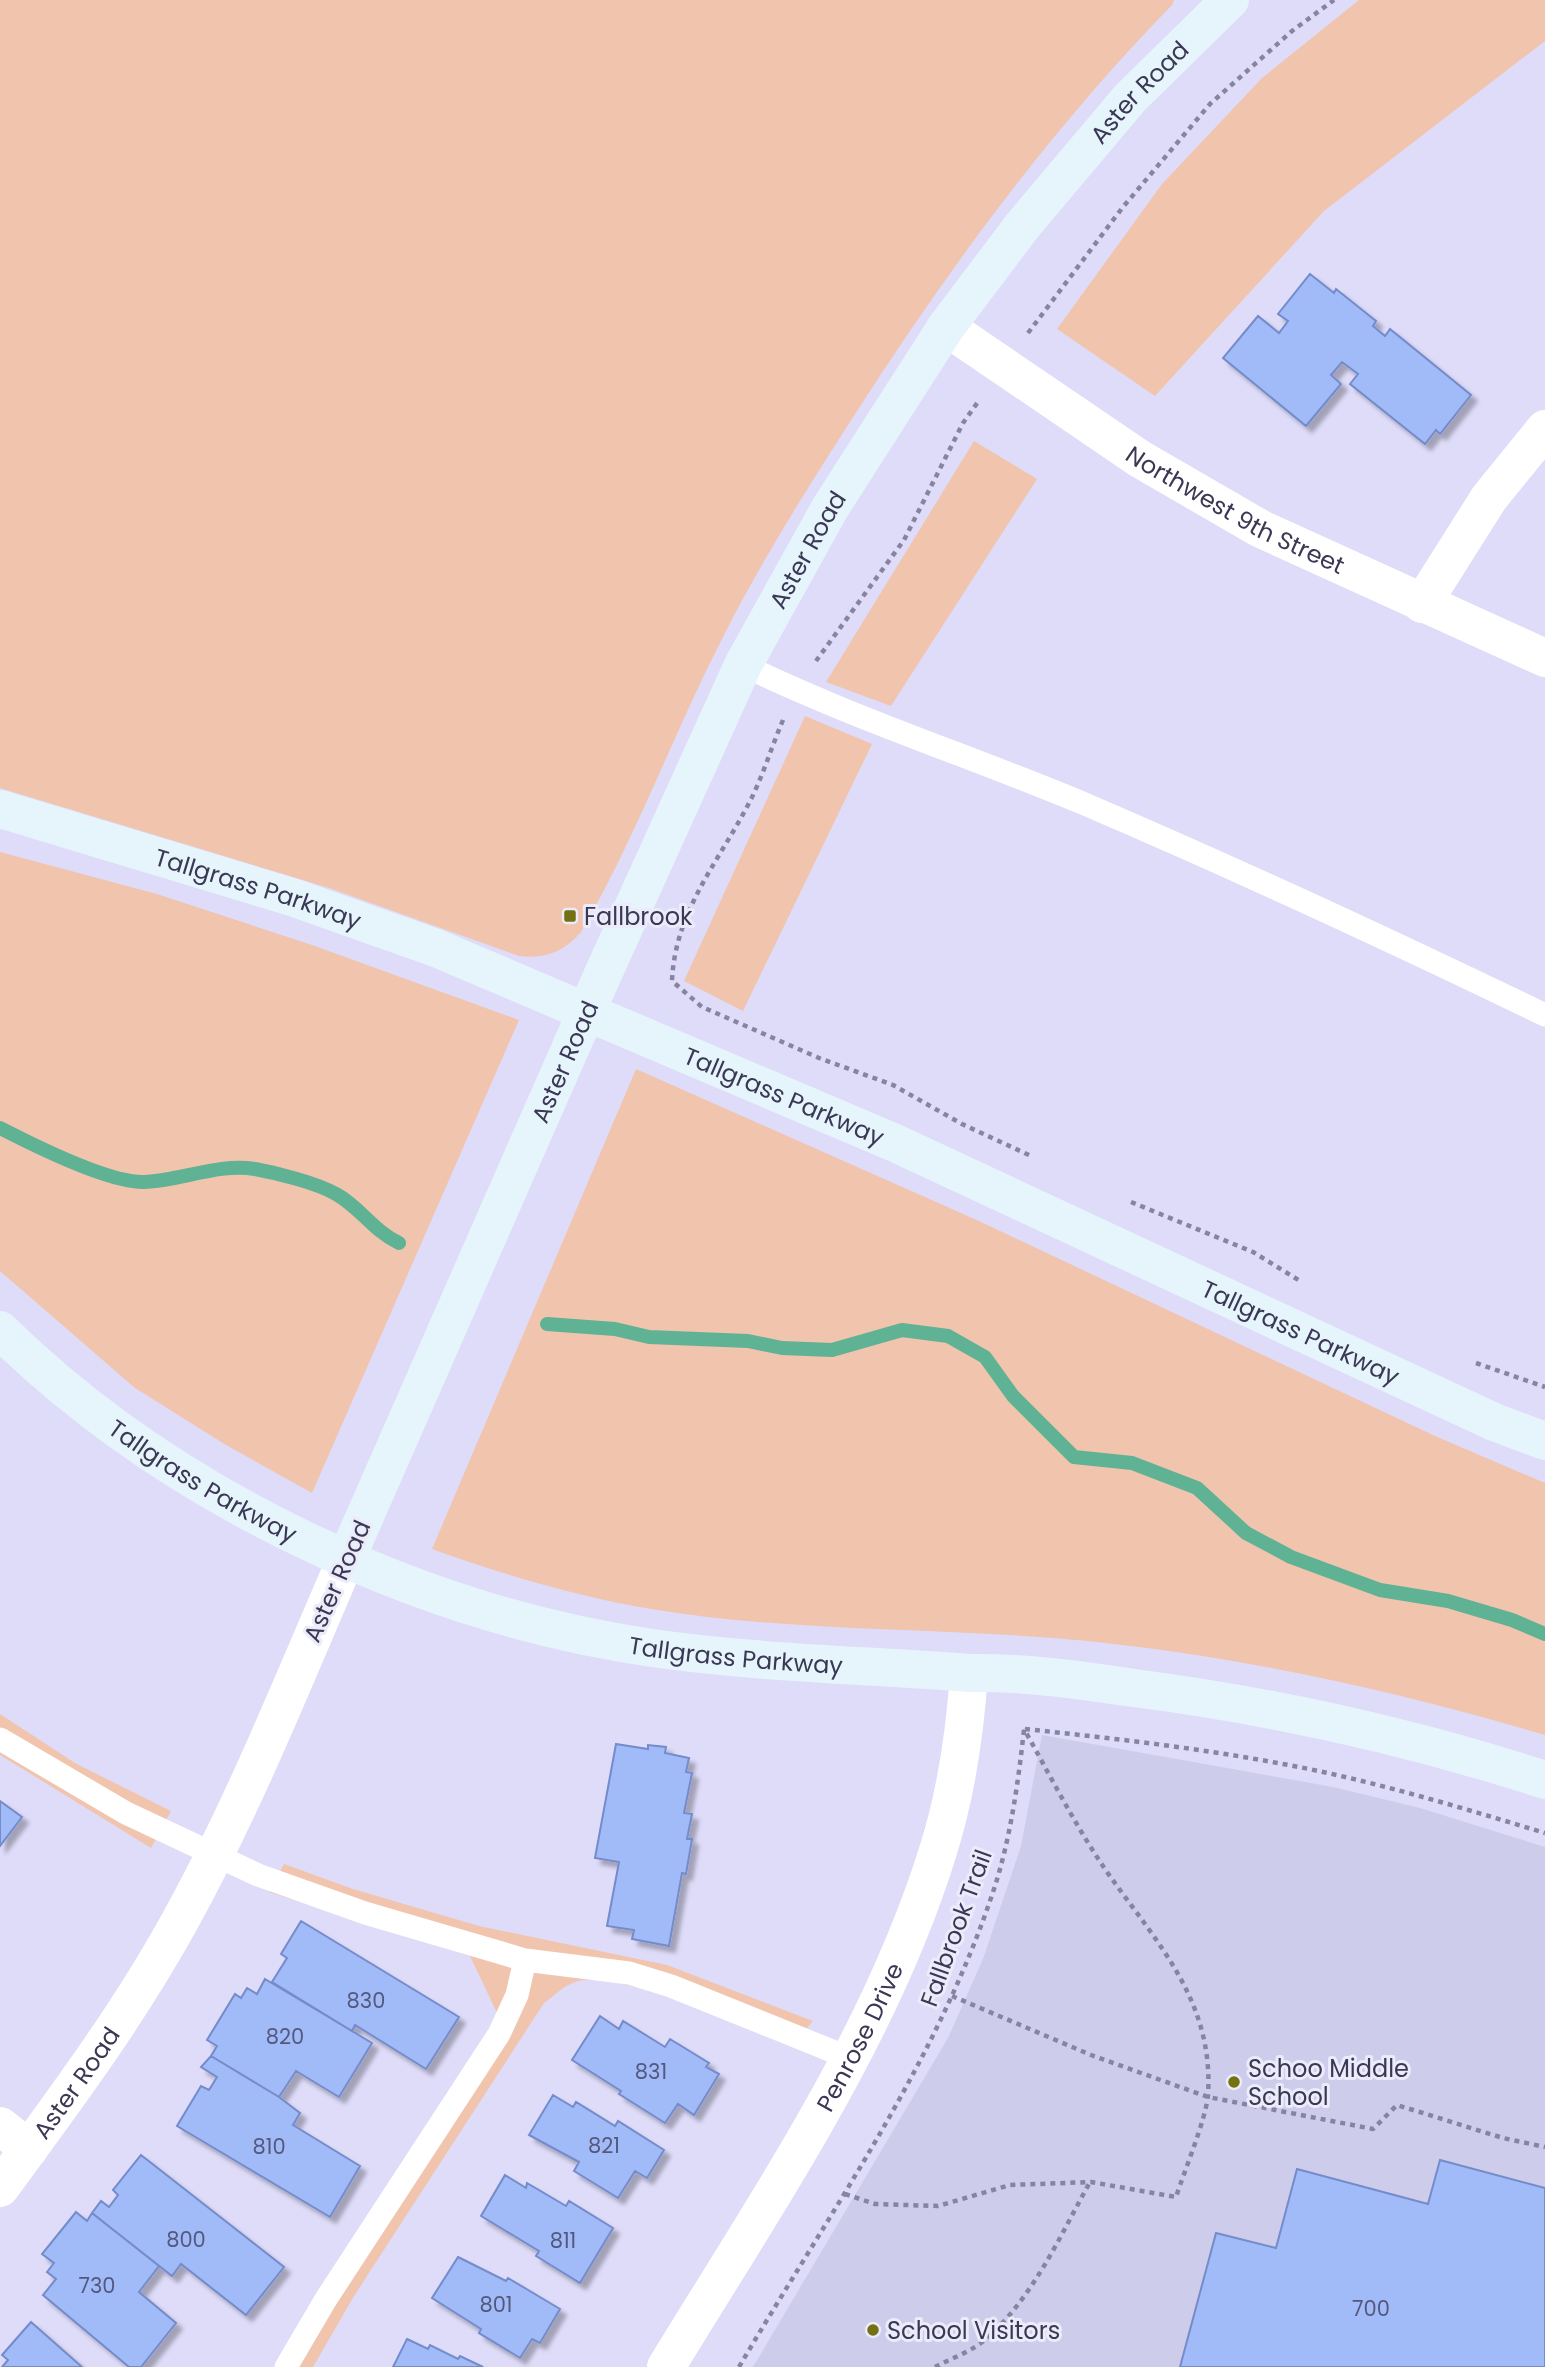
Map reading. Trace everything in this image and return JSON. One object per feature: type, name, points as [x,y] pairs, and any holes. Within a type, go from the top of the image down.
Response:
[{"type":"street","name":"Aster Road","points":[[0,2188],[14,2138],[108,2039],[181,1920],[213,1856],[347,1558],[586,1012],[743,665],[830,508],[946,327],[1076,159],[1130,98],[1230,0]]},
{"type":"street","name":"Northwest 9th Street","points":[[946,327],[1140,459],[1250,523],[1545,658]]},
{"type":"street","points":[[1422,604],[1489,498],[1545,429]]},
{"type":"street","name":"Tallgrass Parkway","points":[[0,809],[331,911],[436,948],[692,1054],[895,1143],[1494,1422],[1545,1441]]},
{"type":"street","name":"Tallgrass Parkway","points":[[0,1330],[76,1397],[211,1489],[284,1530],[431,1592],[576,1634],[736,1658],[1073,1679],[1282,1711],[1545,1780]]},
{"type":"street","name":"Penrose Drive","points":[[666,2367],[852,2059],[898,1961],[939,1850],[956,1780],[970,1674]]},
{"type":"lane","points":[[743,665],[797,691],[1086,805],[1432,960],[1545,1015]]},
{"type":"lane","points":[[0,1740],[127,1813],[213,1856],[365,1913],[525,1960],[629,1973],[671,1986],[852,2059]]},
{"type":"lane","points":[[286,2367],[326,2299],[499,2034],[517,1995],[525,1960]]},
{"type":"path","points":[[1034,1157],[962,1124],[893,1085],[818,1058],[702,1007],[672,981],[673,952],[706,872],[749,804],[797,691],[904,540],[963,423],[1003,365],[1123,207],[1210,104],[1292,31],[1334,0]]},
{"type":"path","points":[[1118,1197],[1253,1252],[1306,1285]]},
{"type":"path","points":[[1470,1362],[1545,1387]]},
{"type":"path","points":[[1024,1729],[1151,1742],[1286,1764],[1473,1811],[1545,1833]]},
{"type":"path","points":[[845,2194],[875,2204],[938,2206],[1010,2185],[1091,2182],[1176,2197],[1208,2097],[1203,2030],[1187,1989],[1165,1949],[1082,1833],[1024,1729]]},
{"type":"path","name":"Fallbrook Trail","points":[[739,2367],[910,2083],[951,1996],[995,1886],[1015,1805],[1024,1729]]},
{"type":"path","points":[[951,1996],[1091,2055],[1208,2097],[1373,2129],[1397,2105],[1503,2138],[1545,2147]]},
{"type":"path","points":[[935,2367],[985,2340],[1013,2310],[1036,2279],[1091,2182]]},
{"type":"shaded area","points":[[0,0],[1174,0],[1045,148],[967,250],[894,355],[805,492],[738,608],[637,823],[581,932],[568,945],[553,953],[528,957],[329,888],[0,788]]},
{"type":"shaded area","points":[[1359,0],[1545,0],[1545,41],[1324,211],[1155,396],[1057,329],[1162,184],[1262,78]]},
{"type":"shaded area","points":[[974,441],[1037,479],[891,706],[826,682]]},
{"type":"shaded area","points":[[805,716],[872,744],[743,1011],[684,981]]},
{"type":"shaded area","points":[[0,852],[157,894],[312,945],[519,1020],[312,1493],[226,1445],[135,1388],[0,1271]]},
{"type":"shaded area","points":[[636,1069],[979,1221],[1435,1436],[1545,1483],[1545,1735],[1375,1690],[1263,1666],[1147,1648],[1033,1637],[760,1622],[651,1609],[540,1584],[432,1549]]},
{"type":"shaded area","points":[[0,1714],[75,1763],[171,1811],[151,1848],[0,1755]]},
{"type":"shaded area","name":"Schoo Middle School","points":[[1042,1735],[1333,1787],[1420,1808],[1545,1847],[1545,2367],[753,2367],[948,2038],[983,1959],[1021,1846]]},
{"type":"shaded area","points":[[284,1864],[353,1889],[479,1926],[667,1965],[813,2021],[791,2046],[650,1991],[595,1980],[575,1982],[567,1986],[544,2003],[354,2296],[313,2367],[276,2367],[498,2015],[470,1956],[269,1892]]},
{"type":"building","points":[[1310,274],[1334,293],[1336,289],[1376,321],[1373,326],[1385,336],[1390,329],[1471,395],[1440,434],[1436,430],[1425,444],[1350,384],[1358,374],[1342,362],[1331,375],[1341,384],[1306,426],[1223,358],[1258,316],[1279,333],[1288,321],[1278,314]]},
{"type":"building","points":[[616,1744],[648,1749],[648,1745],[666,1747],[665,1753],[689,1758],[686,1772],[692,1773],[684,1813],[692,1814],[687,1839],[692,1839],[686,1874],[682,1873],[669,1946],[632,1939],[634,1930],[607,1926],[619,1862],[595,1858]]},
{"type":"building","points":[[0,1801],[22,1817],[0,1846]]},
{"type":"building","points":[[301,1921],[459,2017],[426,2069],[355,2025],[352,2031],[272,1982],[287,1958],[281,1954]]},
{"type":"building","points":[[265,1979],[372,2043],[339,2097],[296,2071],[279,2097],[211,2056],[217,2046],[207,2040],[235,1994],[241,1998],[247,1988],[257,1994]]},
{"type":"building","points":[[600,2016],[619,2029],[623,2021],[665,2047],[670,2039],[709,2063],[706,2067],[719,2074],[694,2115],[678,2104],[665,2123],[572,2060]]},
{"type":"building","points":[[211,2056],[279,2097],[300,2113],[293,2125],[360,2166],[330,2217],[177,2126],[201,2086],[209,2090],[217,2077],[201,2067]]},
{"type":"building","points":[[553,2095],[573,2107],[576,2102],[615,2126],[618,2121],[664,2150],[647,2178],[635,2171],[618,2198],[574,2171],[579,2162],[529,2135]]},
{"type":"building","points":[[141,2155],[284,2267],[246,2315],[181,2264],[172,2276],[92,2213],[101,2201],[109,2207],[118,2195],[113,2190]]},
{"type":"building","name":"Schoo Middle School","points":[[1440,2160],[1545,2188],[1545,2367],[1180,2367],[1216,2233],[1276,2248],[1297,2169],[1428,2204]]},
{"type":"building","points":[[505,2175],[526,2188],[527,2183],[566,2206],[569,2201],[613,2228],[580,2283],[536,2256],[539,2251],[481,2216]]},
{"type":"building","points":[[76,2212],[87,2221],[92,2213],[159,2266],[139,2292],[176,2323],[141,2367],[129,2367],[43,2295],[56,2279],[47,2272],[54,2263],[42,2254]]},
{"type":"building","points":[[458,2257],[506,2281],[508,2278],[560,2309],[540,2343],[532,2339],[520,2358],[479,2333],[481,2329],[432,2298]]},
{"type":"building","points":[[31,2322],[82,2367],[2,2367],[8,2360],[2,2355]]},
{"type":"building","points":[[407,2339],[428,2349],[430,2345],[458,2359],[460,2356],[483,2367],[393,2367]]},
{"type":"waterway","points":[[0,1128],[71,1162],[129,1181],[158,1181],[227,1168],[255,1169],[297,1179],[344,1199],[381,1232],[399,1243]]},
{"type":"waterway","points":[[547,1324],[615,1329],[649,1337],[748,1341],[782,1348],[832,1350],[902,1330],[948,1336],[985,1357],[1013,1396],[1074,1457],[1132,1463],[1197,1488],[1246,1533],[1291,1557],[1380,1590],[1448,1601],[1512,1620],[1545,1634]]},
{"type":"place","name":"Fallbrook","points":[[570,916]]},
{"type":"place","name":"Schoo Middle School","points":[[1234,2082]]},
{"type":"place","name":"School Visitors","points":[[873,2330]]}]
